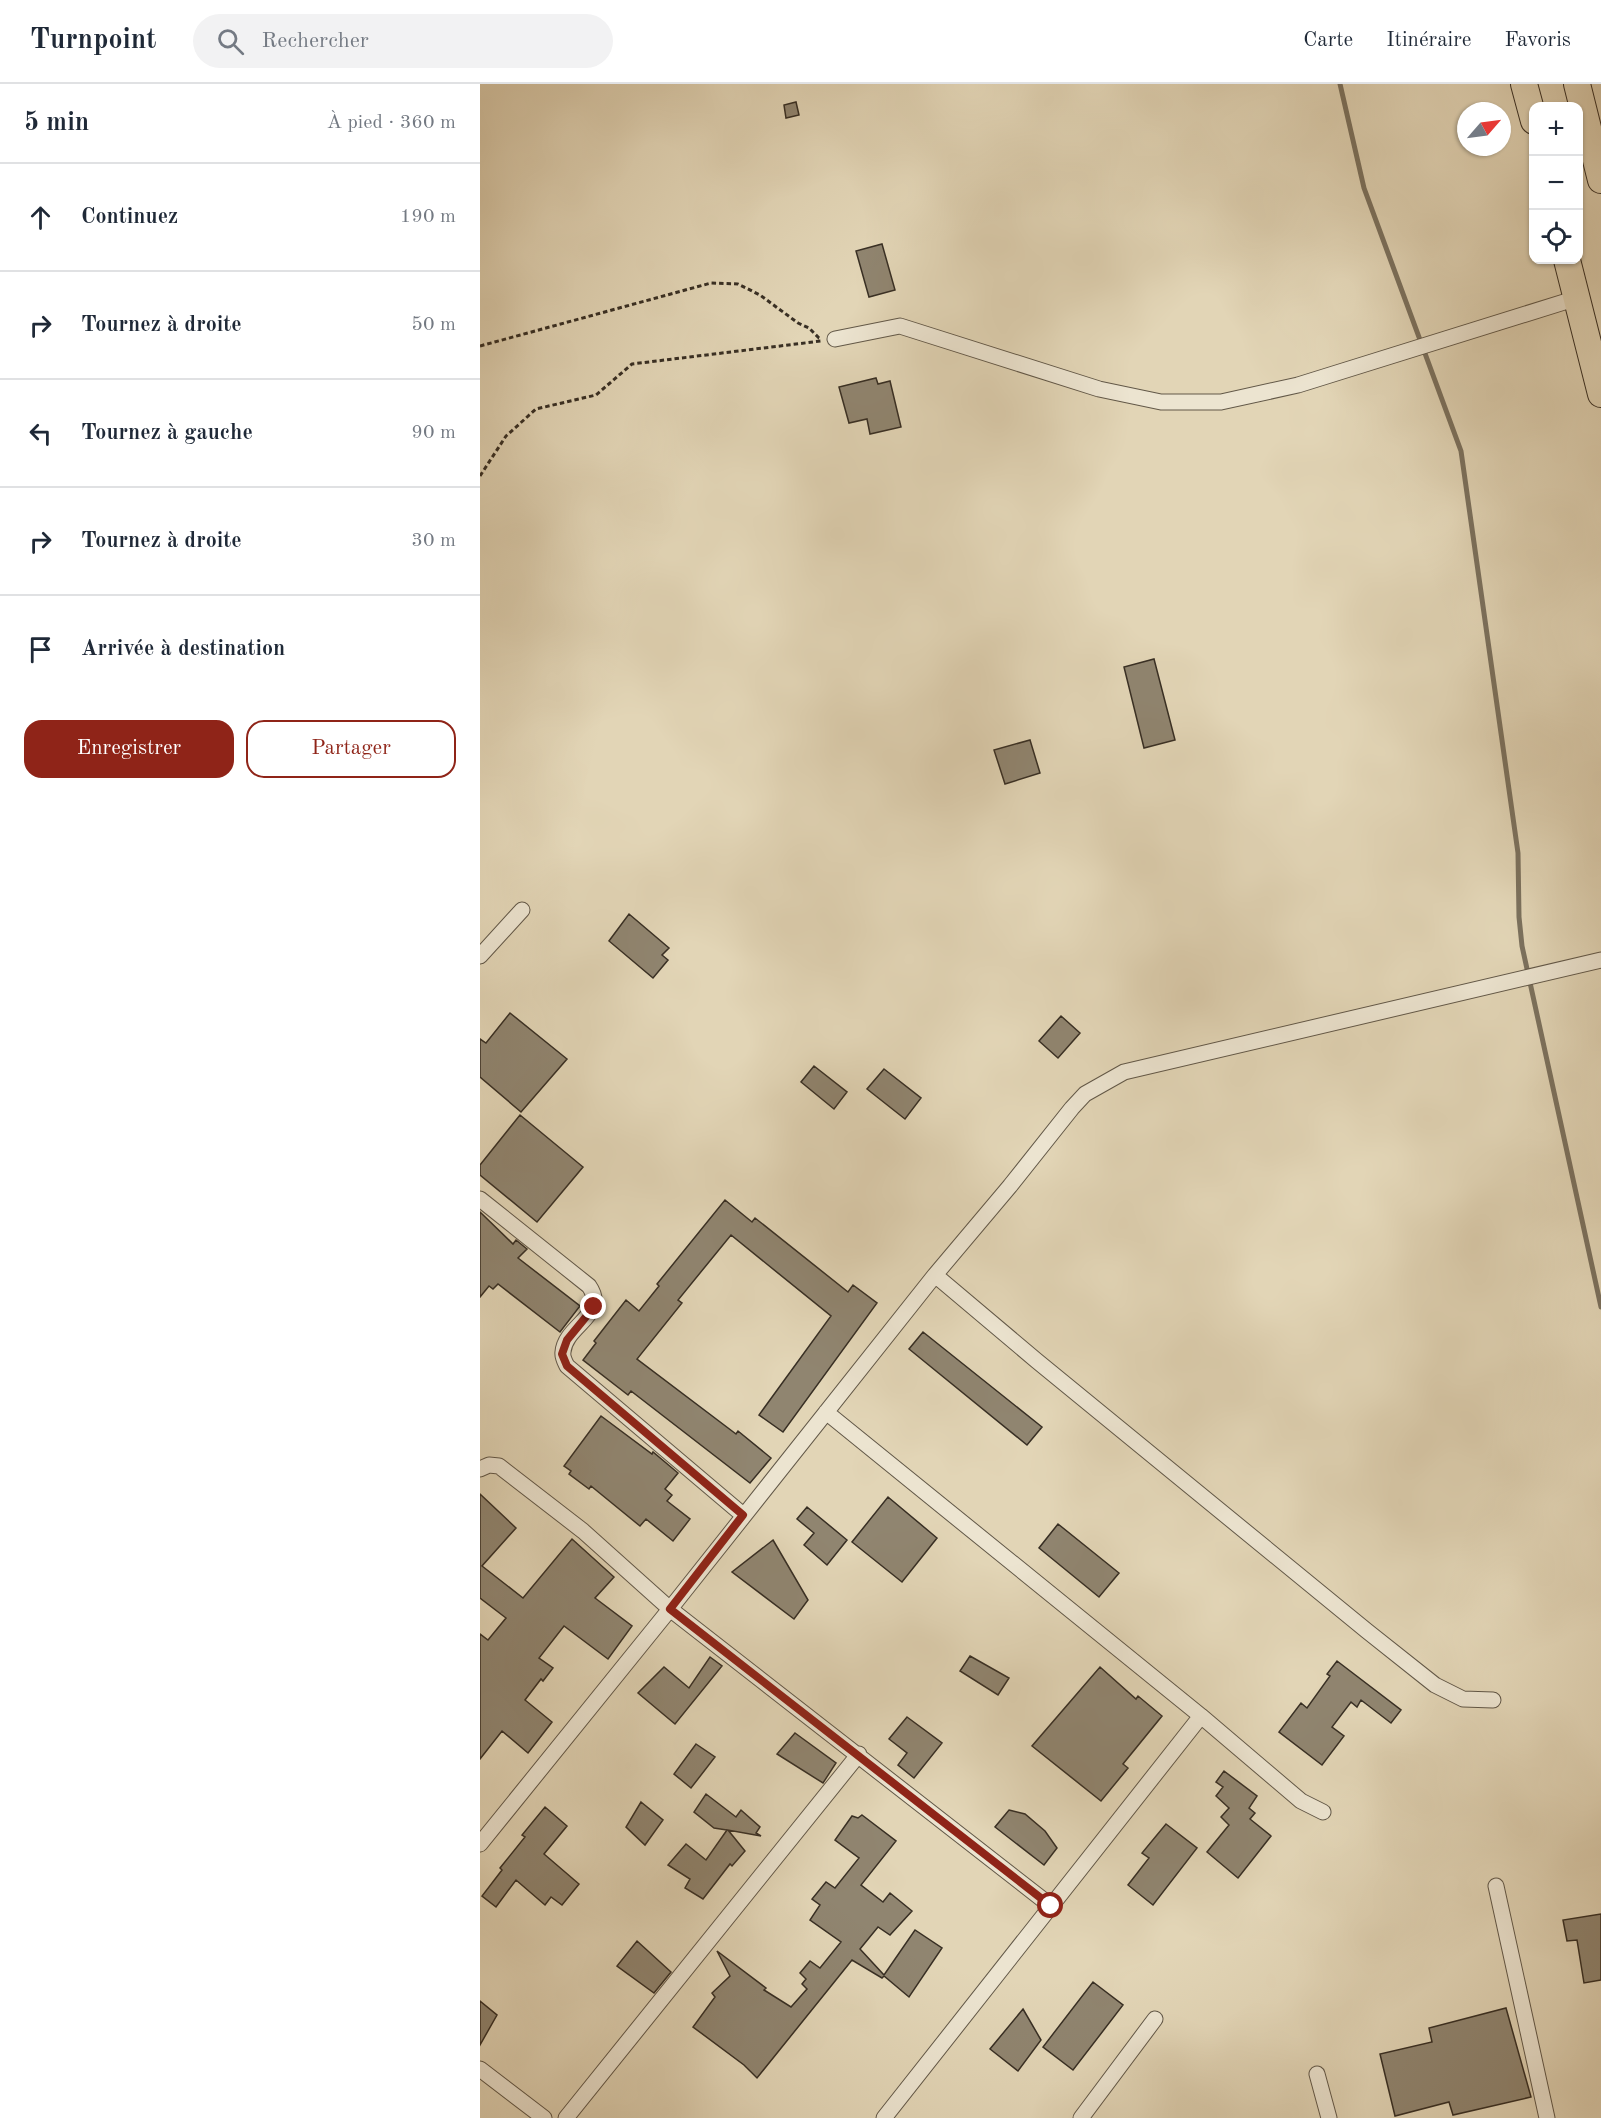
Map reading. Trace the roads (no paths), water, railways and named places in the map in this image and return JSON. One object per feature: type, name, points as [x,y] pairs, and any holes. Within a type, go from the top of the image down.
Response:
[{"type":"highway","points":[[1524,84],[1529,105]]},
{"type":"highway","points":[[1577,84],[1601,180]]},
{"type":"highway","points":[[1568,264],[1601,394]]},
{"type":"street","points":[[834,339],[900,326],[1099,389],[1161,402],[1221,402],[1298,385],[1577,298]]},
{"type":"street","points":[[480,956],[522,910]]},
{"type":"street","points":[[480,1844],[935,1275],[1085,1094],[1124,1072],[1601,960]]},
{"type":"street","points":[[480,1200],[589,1286],[595,1294],[594,1307],[567,1340],[562,1354],[567,1366],[743,1515]]},
{"type":"street","points":[[935,1275],[1367,1631],[1435,1684],[1462,1699],[1493,1700]]},
{"type":"street","points":[[826,1413],[1201,1716],[1301,1801],[1323,1812]]},
{"type":"street","points":[[480,1469],[489,1465],[499,1466],[583,1531],[670,1609],[859,1754],[1051,1906]]},
{"type":"street","points":[[884,2118],[1201,1716]]},
{"type":"street","points":[[567,2118],[859,1754]]},
{"type":"street","points":[[1496,1886],[1547,2118]]},
{"type":"street","points":[[1081,2118],[1155,2019]]},
{"type":"street","points":[[480,2069],[544,2118]]},
{"type":"street","points":[[1317,2074],[1329,2118]]},
{"type":"waterway","points":[[1340,84],[1364,188],[1461,451],[1518,853],[1522,946],[1601,1307]]}]
